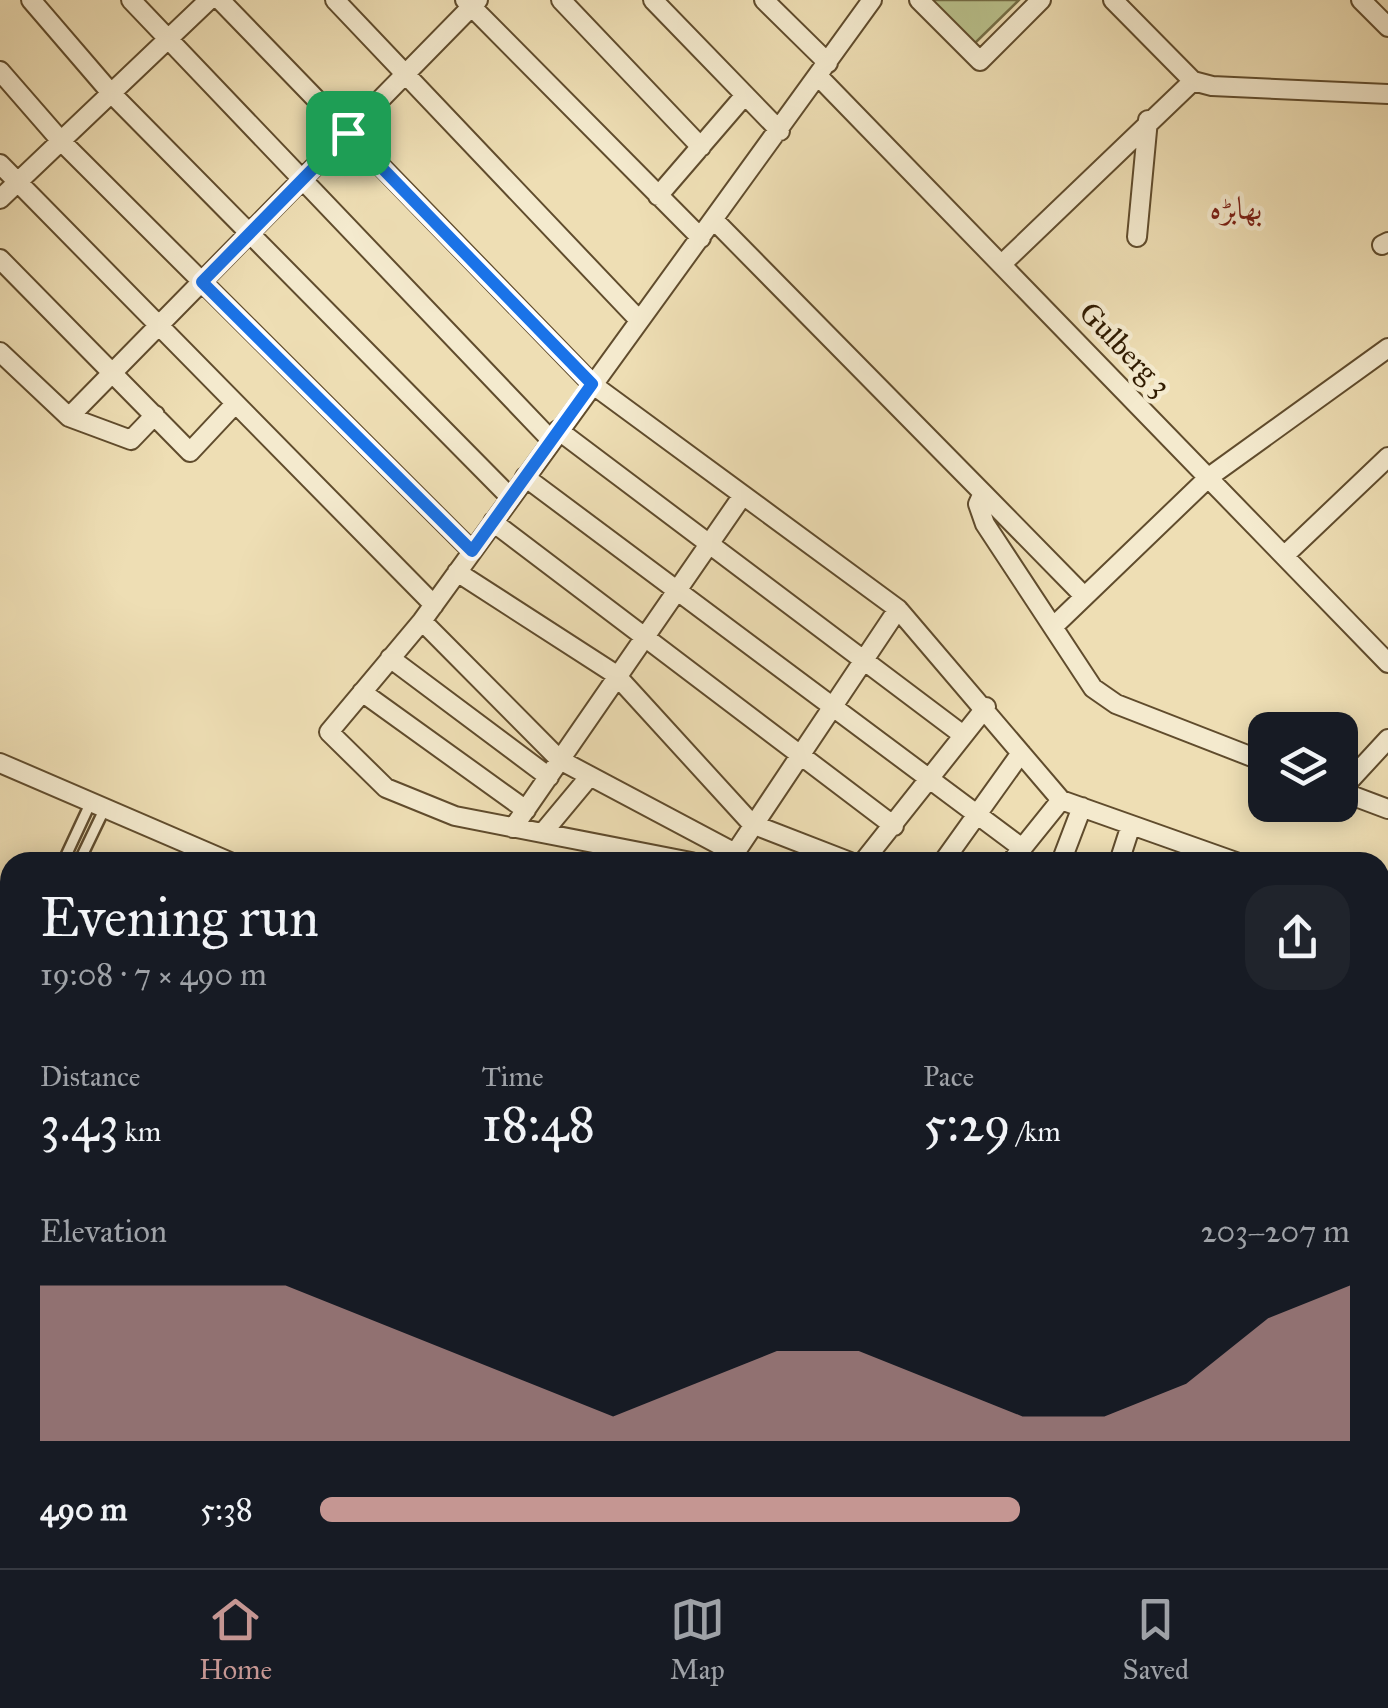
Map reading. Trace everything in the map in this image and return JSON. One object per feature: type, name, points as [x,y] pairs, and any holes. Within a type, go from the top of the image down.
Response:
[{"type":"street","points":[[31,0],[111,93],[510,497]]},
{"type":"street","points":[[131,0],[555,435],[709,543],[963,735]]},
{"type":"street","points":[[0,199],[209,0]]},
{"type":"street","points":[[220,0],[592,384],[898,610],[986,707],[1061,800],[1132,825],[1179,852]]},
{"type":"street","points":[[335,0],[638,318]]},
{"type":"street","points":[[561,0],[702,147]]},
{"type":"street","points":[[653,0],[780,131]]},
{"type":"street","name":"Gulberg 3","points":[[764,0],[823,70],[1004,263],[1388,663]]},
{"type":"street","points":[[645,852],[455,816],[386,788],[329,736],[434,604],[872,0]]},
{"type":"street","points":[[919,0],[980,61],[1041,0]]},
{"type":"street","points":[[1113,0],[1193,80],[1212,86],[1388,94]]},
{"type":"street","points":[[1361,0],[1388,28]]},
{"type":"street","points":[[69,417],[472,2],[700,238]]},
{"type":"street","points":[[0,71],[61,141],[472,551]]},
{"type":"street","points":[[1004,263],[1193,80]]},
{"type":"street","points":[[658,196],[745,95]]},
{"type":"street","points":[[1137,238],[1148,120]]},
{"type":"street","points":[[0,164],[157,328],[434,604]]},
{"type":"street","points":[[714,220],[900,404],[1084,596]]},
{"type":"street","points":[[0,259],[190,452],[234,405]]},
{"type":"street","points":[[1054,626],[1209,477],[1388,348]]},
{"type":"street","points":[[0,352],[69,417],[130,440],[154,415]]},
{"type":"street","points":[[1284,556],[1388,457]]},
{"type":"street","points":[[525,477],[977,815],[1013,852]]},
{"type":"street","points":[[983,493],[978,504],[985,524],[1054,626],[1078,670],[1102,695],[1248,755]]},
{"type":"street","points":[[513,828],[616,674],[743,496]]},
{"type":"street","points":[[493,522],[894,826]]},
{"type":"street","points":[[457,572],[616,674],[752,824],[824,852]]},
{"type":"street","points":[[736,852],[898,610]]},
{"type":"street","points":[[422,620],[560,760],[722,852]]},
{"type":"street","points":[[390,658],[549,777]]},
{"type":"street","points":[[362,692],[526,810]]},
{"type":"street","points":[[872,852],[986,707]]},
{"type":"street","points":[[1358,772],[1388,739]]},
{"type":"street","points":[[950,852],[1021,752]]},
{"type":"street","points":[[0,763],[207,852]]},
{"type":"street","points":[[545,830],[590,776]]},
{"type":"street","points":[[1358,798],[1388,809]]},
{"type":"street","points":[[1018,852],[1061,800]]},
{"type":"street","points":[[1065,852],[1082,808]]},
{"type":"street","points":[[1122,852],[1132,825]]},
{"type":"lane","points":[[69,852],[98,805]]},
{"type":"lane","points":[[82,852],[98,805]]},
{"type":"green space","points":[[926,0],[1019,0],[973,45]]},
{"type":"district","name":"بھابڑہ","points":[[1236,208]]},
{"type":"route","points":[[348,133],[592,384],[472,551],[202,282],[348,133]]}]
